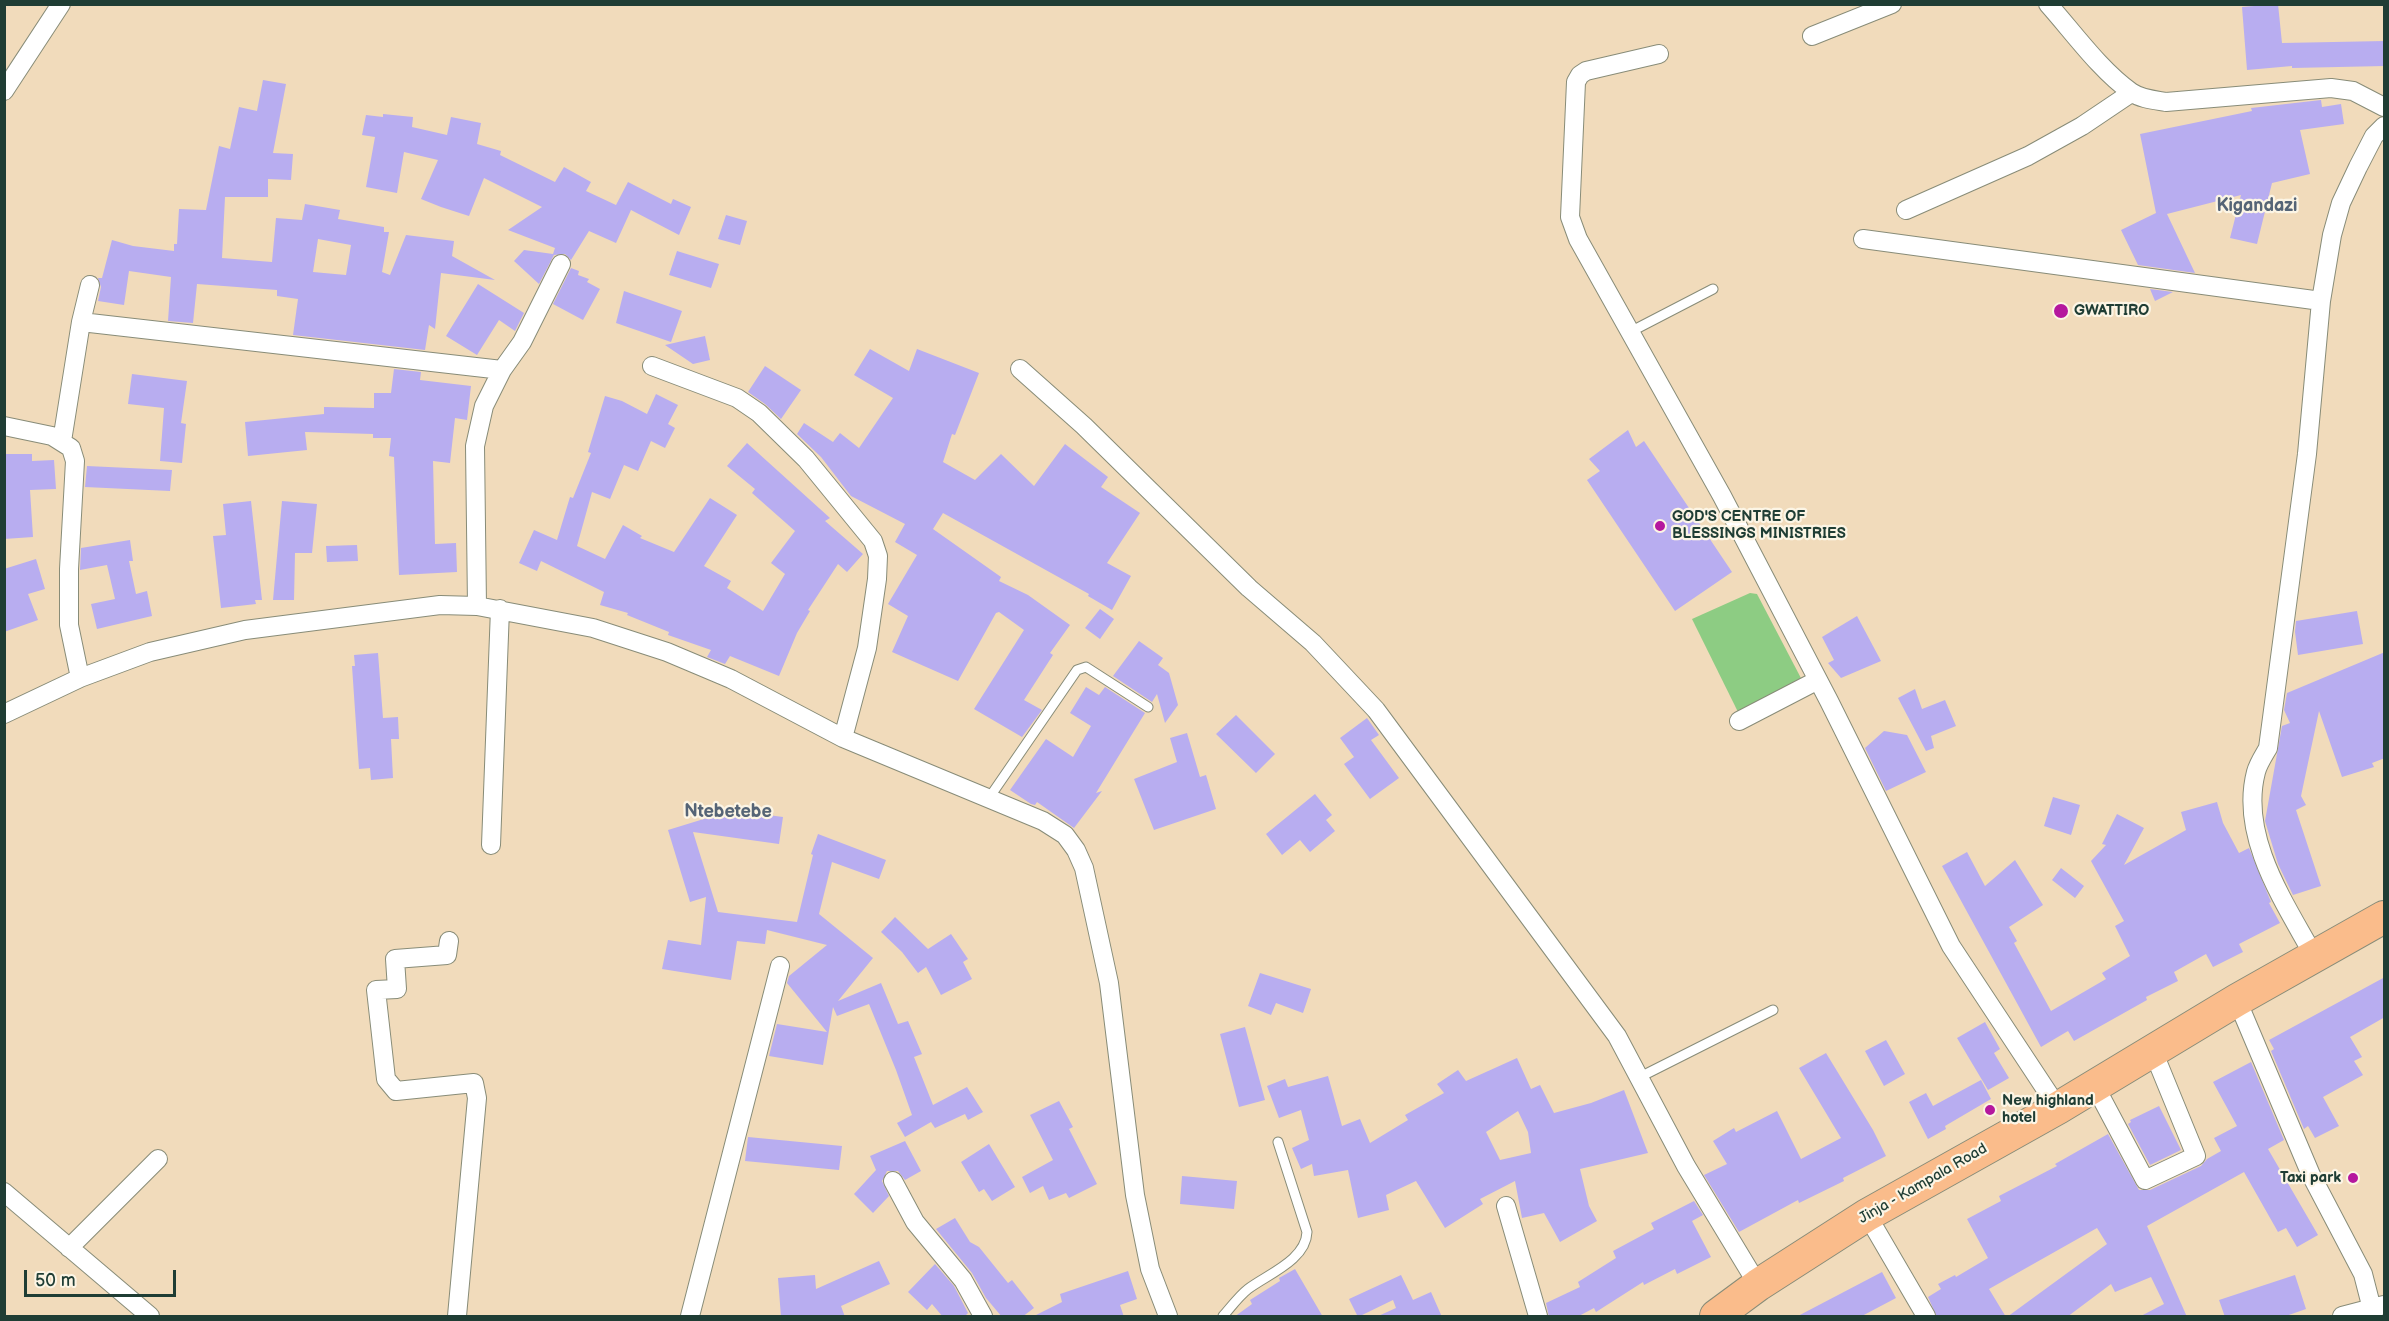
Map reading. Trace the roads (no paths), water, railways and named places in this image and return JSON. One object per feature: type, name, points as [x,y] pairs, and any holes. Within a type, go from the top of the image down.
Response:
[{"type":"highway","name":"Jinja - Kampala Road","points":[[1716,1317],[1758,1285],[1867,1215],[2058,1108],[2237,1000],[2385,917]]},
{"type":"street","points":[[4,91],[61,4]]},
{"type":"street","points":[[1812,36],[1892,4]]},
{"type":"street","points":[[2048,4],[2103,66],[2131,93],[2145,99],[2166,102],[2331,88],[2353,91],[2385,107]]},
{"type":"street","points":[[1659,54],[1586,71],[1576,82],[1570,217],[1578,239],[1722,496],[1818,680],[1951,946],[2058,1108]]},
{"type":"street","points":[[1906,210],[2028,156],[2082,126],[2131,93]]},
{"type":"street","points":[[2314,956],[2268,872],[2256,835],[2253,802],[2256,772],[2268,748],[2307,454],[2321,302],[2332,235],[2341,203],[2374,136],[2385,126]]},
{"type":"street","points":[[1863,239],[2321,302]]},
{"type":"street","points":[[477,606],[475,446],[484,405],[502,370],[522,342],[561,264]]},
{"type":"street","points":[[62,441],[81,322],[90,285]]},
{"type":"street","points":[[81,322],[502,370]]},
{"type":"street","points":[[652,366],[737,398],[759,413],[806,459],[873,542],[878,556],[877,579],[867,648],[843,738]]},
{"type":"street","points":[[1020,369],[1084,426],[1249,588],[1312,644],[1376,710],[1617,1036],[1686,1166],[1758,1285]]},
{"type":"street","points":[[4,426],[52,436],[71,448],[75,461],[69,569],[69,625],[80,678]]},
{"type":"street","points":[[4,714],[80,678],[150,652],[245,630],[440,605],[477,606],[593,628],[667,652],[731,679],[843,738],[1043,821],[1065,835],[1076,850],[1084,868],[1109,983],[1135,1195],[1150,1269],[1168,1317]]},
{"type":"street","points":[[492,844],[500,609]]},
{"type":"street","points":[[1739,721],[1818,680]]},
{"type":"street","points":[[449,941],[447,955],[395,959],[397,989],[376,990],[386,1079],[396,1091],[474,1083],[477,1098],[457,1317]]},
{"type":"street","points":[[690,1317],[780,966]]},
{"type":"street","points":[[2237,1000],[2311,1175],[2378,1307],[2345,1316]]},
{"type":"street","points":[[2095,1086],[2145,1180],[2196,1156],[2152,1051]]},
{"type":"street","points":[[69,1248],[158,1159]]},
{"type":"street","points":[[893,1181],[915,1222],[963,1280],[982,1317]]},
{"type":"street","points":[[4,1192],[150,1317]]},
{"type":"street","points":[[1506,1206],[1538,1317]]},
{"type":"street","points":[[1867,1215],[1926,1317]]},
{"type":"lane","points":[[1630,332],[1713,289]]},
{"type":"lane","points":[[988,798],[1077,670],[1086,667],[1148,707]]},
{"type":"lane","points":[[1640,1077],[1773,1010]]},
{"type":"lane","points":[[1223,1317],[1246,1290],[1300,1253],[1306,1242],[1307,1232],[1278,1142]]},
{"type":"place","name":"GWATTIRO","points":[[2061,311]]},
{"type":"place","name":"GOD'S CENTRE OF BLESSINGS MINISTRIES","points":[[1660,526]]},
{"type":"place","name":"New highland hotel","points":[[1990,1110]]},
{"type":"place","name":"Taxi park","points":[[2353,1178]]},
{"type":"district","name":"Kigandazi","points":[[2257,206]]},
{"type":"district","name":"Ntebetebe","points":[[728,812]]}]
